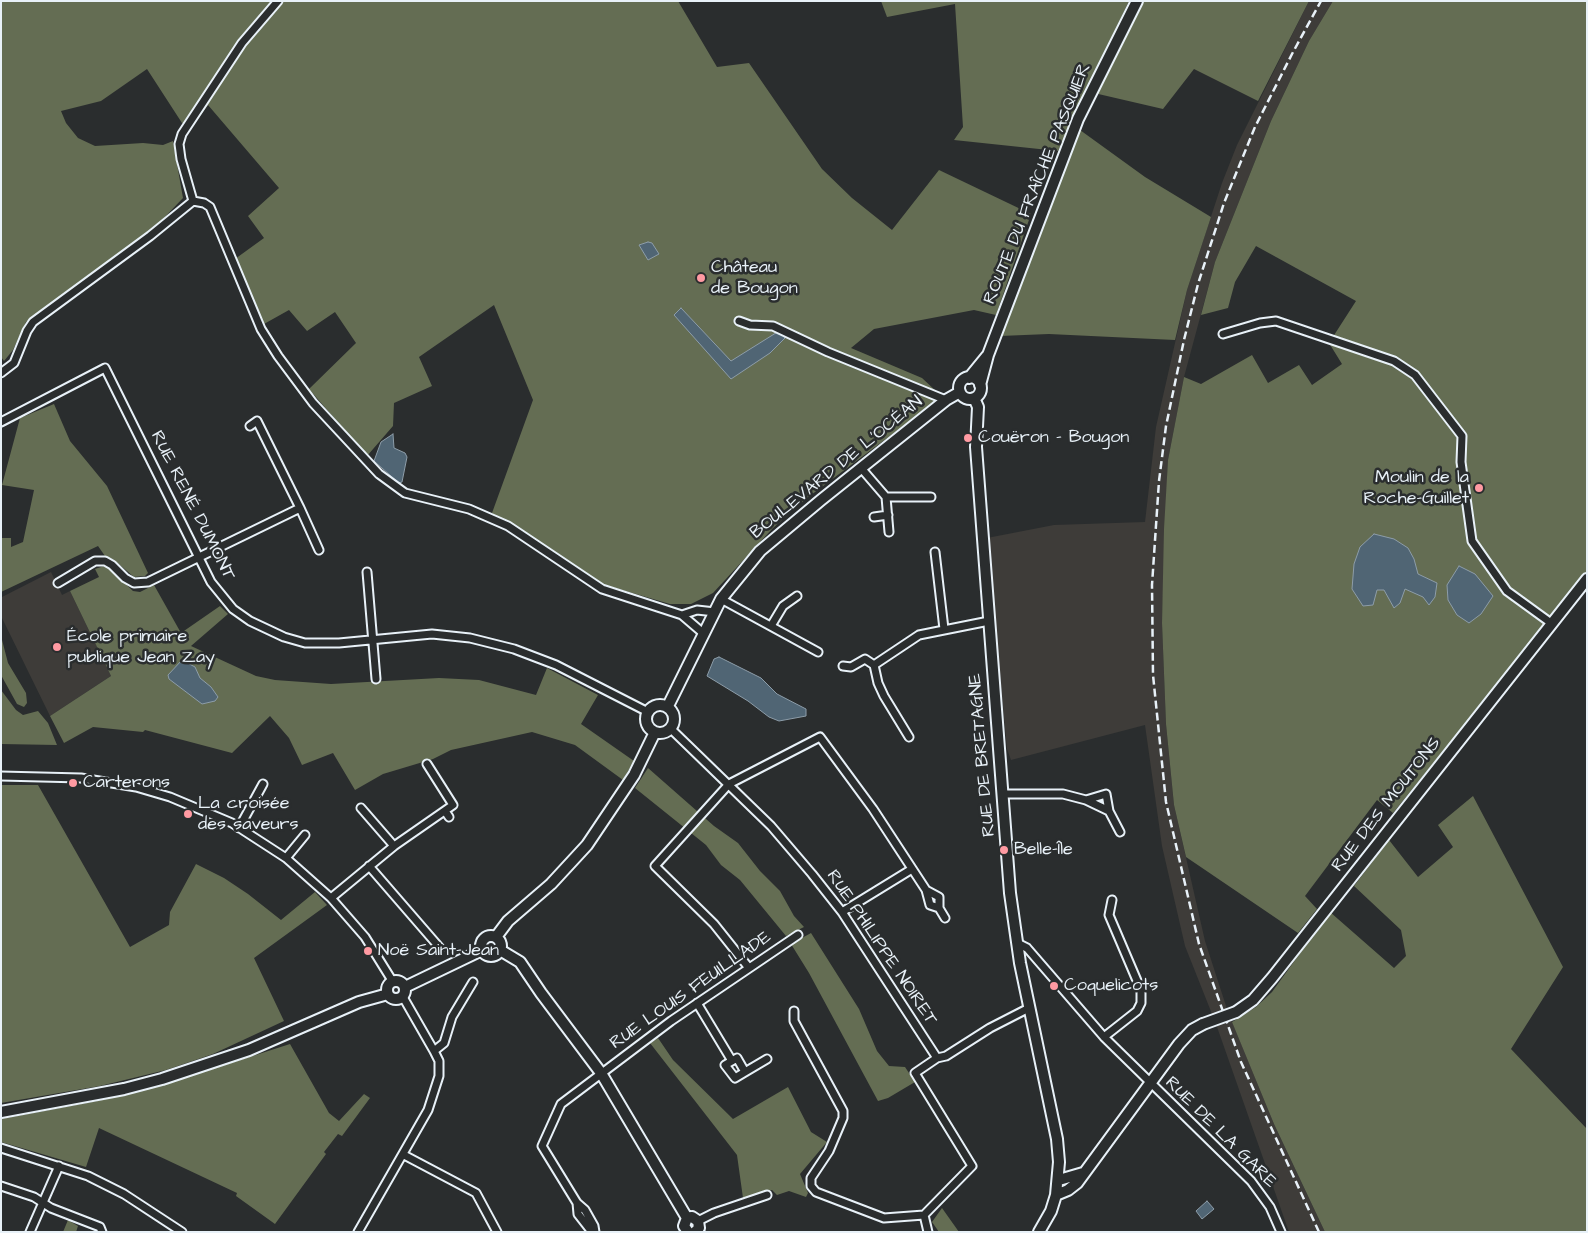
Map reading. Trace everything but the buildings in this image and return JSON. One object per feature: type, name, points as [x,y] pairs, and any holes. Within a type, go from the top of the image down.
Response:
[{"type":"main road","name":"ROUTE DU FRAÎCHE PASQUIER","points":[[980,385],[988,355],[1078,119],[1137,1]]},
{"type":"main road","name":"ROUTE DU FRAÎCHE PASQUIER","points":[[969,378],[988,355]]},
{"type":"main road","points":[[969,378],[976,379],[980,385],[980,392],[974,398],[968,399],[960,392],[962,382],[969,378]]},
{"type":"main road","name":"BOULEVARD DE L'OCÉAN","points":[[668,706],[721,599],[742,572],[767,545],[946,400],[960,392]]},
{"type":"main road","name":"RUE DE BRETAGNE","points":[[974,398],[978,407],[976,447],[1003,794],[1017,943],[1057,1139],[1059,1180],[1051,1211],[1039,1232]]},
{"type":"main road","name":"RUE DES MOUTONS","points":[[1056,1195],[1068,1190],[1077,1183],[1179,1044],[1192,1030],[1236,1012],[1253,1000],[1272,978],[1587,579]]},
{"type":"main road","points":[[659,704],[668,706],[675,716],[672,728],[664,733],[655,732],[646,724],[648,712],[659,704]]},
{"type":"main road","points":[[496,937],[508,921],[550,884],[587,845],[634,775],[655,732]]},
{"type":"main road","points":[[496,937],[500,942],[500,950],[492,956],[486,954],[482,950],[481,943],[484,938],[496,937]]},
{"type":"main road","points":[[388,994],[393,998],[482,950]]},
{"type":"main road","points":[[500,950],[520,962],[540,993],[602,1073],[685,1228],[692,1217],[698,1221],[698,1228],[695,1232]]},
{"type":"main road","points":[[388,994],[388,987],[393,982],[400,982],[404,992]]},
{"type":"main road","points":[[1,1112],[162,1079],[249,1050],[359,1002],[388,994]]},
{"type":"main road","points":[[1059,1180],[1083,1173]]},
{"type":"street","points":[[193,201],[180,159],[179,144],[182,134],[256,23],[278,1]]},
{"type":"street","points":[[1,373],[14,362],[27,331],[33,322],[193,201],[204,203],[210,208],[262,329],[287,372],[379,474],[405,493],[469,509],[508,526],[602,589],[682,615],[703,633]]},
{"type":"street","points":[[739,321],[750,326],[773,326],[828,352],[946,400]]},
{"type":"street","points":[[1223,334],[1260,322],[1276,322],[1394,361],[1415,375],[1462,436],[1461,462],[1472,541],[1507,591],[1551,624]]},
{"type":"street","name":"RUE RENÉ DUMONT","points":[[1,422],[105,368],[211,582],[224,598],[250,621],[266,630],[305,643],[324,644],[432,634],[470,638],[514,649],[556,665],[648,712]]},
{"type":"street","points":[[250,426],[257,421],[319,550]]},
{"type":"street","points":[[861,468],[886,496],[889,532]]},
{"type":"street","points":[[886,496],[931,497]]},
{"type":"street","points":[[58,583],[95,561],[112,565],[125,578],[134,583],[148,582],[300,508]]},
{"type":"street","points":[[874,517],[888,515]]},
{"type":"street","points":[[934,552],[944,629]]},
{"type":"street","points":[[367,572],[376,679]]},
{"type":"street","points":[[771,626],[783,606],[797,596]]},
{"type":"street","points":[[721,599],[818,652]]},
{"type":"street","points":[[682,615],[698,610],[715,612]]},
{"type":"street","points":[[874,665],[887,659],[912,638],[944,629],[989,622]]},
{"type":"street","points":[[843,666],[851,667],[865,659],[874,665],[878,683],[884,696],[909,737]]},
{"type":"street","name":"RUE PHILIPPE NOIRET","points":[[672,728],[771,826],[842,912],[937,1058]]},
{"type":"street","points":[[749,968],[714,924],[655,866],[729,784],[820,737],[873,810],[926,890],[930,905],[939,908]]},
{"type":"street","points":[[331,898],[394,846],[447,814],[453,806],[427,764]]},
{"type":"street","points":[[1,776],[81,778],[136,787],[170,797],[239,828],[286,858],[331,898],[365,937],[393,982]]},
{"type":"street","points":[[239,828],[263,784]]},
{"type":"street","points":[[1003,794],[1063,794],[1086,800],[1109,812]]},
{"type":"street","points":[[1086,800],[1106,794],[1109,812],[1120,832]]},
{"type":"street","points":[[362,808],[394,846]]},
{"type":"street","points":[[286,858],[305,835]]},
{"type":"street","points":[[369,866],[440,948]]},
{"type":"street","points":[[842,912],[912,869]]},
{"type":"street","points":[[926,890],[940,897],[939,908],[945,918]]},
{"type":"street","points":[[1104,1037],[1137,1011],[1141,1004],[1140,990],[1109,915],[1112,900]]},
{"type":"street","name":"RUE LOUIS FEUILLADE","points":[[593,1232],[578,1214],[577,1203],[542,1146],[542,1141],[565,1099],[697,1004],[798,935]]},
{"type":"street","name":"RUE DE LA GARE","points":[[1017,943],[1027,948],[1104,1037],[1262,1193],[1281,1232]]},
{"type":"street","points":[[434,1051],[444,1043],[452,1017],[473,982]]},
{"type":"street","points":[[358,1232],[404,1155],[428,1110],[437,1086],[440,1067],[434,1051],[404,992]]},
{"type":"street","points":[[697,1004],[732,1061]]},
{"type":"street","points":[[794,1011],[794,1021],[843,1111],[843,1118],[829,1151],[810,1178],[813,1189],[884,1218],[924,1215],[972,1166],[916,1072],[937,1058],[946,1056],[990,1028],[1029,1008]]},
{"type":"street","points":[[745,1072],[737,1058],[725,1066],[734,1078],[745,1072],[767,1059]]},
{"type":"street","points":[[1,1148],[88,1176],[124,1194],[182,1232]]},
{"type":"street","points":[[404,1155],[476,1193],[497,1232]]},
{"type":"street","points":[[30,1232],[59,1166]]},
{"type":"street","points":[[1,1186],[100,1227],[102,1232]]},
{"type":"street","points":[[698,1221],[722,1210],[767,1195]]},
{"type":"street","points":[[924,1215],[928,1232]]},
{"type":"shaded area","points":[[1309,1],[1333,1],[1309,41],[1271,121],[1215,262],[1184,377],[1168,460],[1162,623],[1166,724],[1174,805],[1205,941],[1227,1009],[1212,1014],[1185,946],[1162,846],[1145,725],[1011,760],[1007,749],[987,538],[1054,525],[1145,522],[1156,427],[1187,290],[1222,183],[1237,145]]},
{"type":"shaded area","name":"École primaire publique Jean Zay","points":[[51,572],[62,595],[70,591],[111,676],[50,716],[2,618],[2,597]]},
{"type":"shaded area","points":[[1231,1019],[1274,1124],[1325,1232],[1289,1232],[1216,1024]]},
{"type":"green space","points":[[1,1],[678,1],[717,67],[749,63],[822,169],[852,198],[892,230],[939,170],[1031,214],[996,315],[974,310],[874,329],[851,348],[922,378],[937,392],[938,400],[807,498],[773,528],[713,593],[691,604],[670,604],[598,583],[492,513],[533,400],[494,305],[419,357],[432,386],[394,403],[393,426],[367,456],[309,389],[356,343],[335,312],[307,331],[289,310],[264,324],[235,259],[264,238],[248,216],[279,188],[208,105],[192,127],[182,123],[147,69],[101,101],[61,111],[66,123],[78,138],[95,146],[143,143],[163,145],[173,141],[183,198],[161,221],[111,262],[26,322],[13,350],[4,361],[1,357]]},
{"type":"green space","points":[[881,1],[1129,1],[1058,151],[954,140],[963,127],[955,4],[887,17]]},
{"type":"green space","points":[[1142,1],[1309,1],[1258,101],[1194,69],[1163,109],[1094,93]]},
{"type":"green space","points":[[1333,1],[1587,1],[1587,573],[1393,813],[1377,800],[1305,896],[1317,909],[1298,933],[1186,857],[1174,805],[1166,724],[1162,623],[1164,529],[1168,460],[1184,377],[1201,384],[1252,355],[1268,383],[1299,365],[1312,385],[1342,364],[1329,343],[1356,301],[1256,246],[1235,282],[1228,308],[1201,315],[1215,262],[1271,121],[1309,41]]},
{"type":"green space","points":[[1080,130],[1145,177],[1211,217],[1187,290],[1175,340],[1049,334],[1000,336]]},
{"type":"green space","points":[[54,404],[70,441],[107,486],[148,573],[145,576],[134,577],[114,560],[105,556],[98,546],[1,592],[1,538],[11,538],[11,547],[23,542],[34,490],[2,485],[20,418]]},
{"type":"green space","points":[[104,566],[109,568],[133,591],[140,592],[154,585],[181,633],[220,606],[228,614],[191,646],[256,676],[275,680],[331,684],[439,678],[479,680],[536,695],[547,668],[598,695],[581,724],[634,761],[623,780],[575,745],[532,732],[451,750],[433,759],[383,774],[355,790],[333,753],[302,765],[289,738],[270,716],[232,753],[145,730],[143,732],[93,727],[64,743],[50,716],[111,676],[70,591],[99,577],[95,569]]},
{"type":"green space","points":[[1,636],[8,663],[26,693],[27,703],[24,707],[17,704],[1,675]]},
{"type":"green space","points":[[1,690],[16,710],[23,715],[38,711],[48,723],[57,745],[1,744]]},
{"type":"green space","points":[[648,768],[714,826],[738,843],[760,871],[780,891],[794,916],[804,927],[786,936],[740,880],[721,865],[706,845],[635,788]]},
{"type":"green space","points":[[1,785],[38,785],[130,947],[169,925],[170,912],[196,864],[224,878],[281,920],[315,892],[327,905],[254,958],[284,1021],[213,1054],[166,1070],[100,1086],[1,1103]]},
{"type":"green space","points":[[1473,796],[1563,967],[1511,1049],[1587,1129],[1587,1232],[1325,1232],[1274,1124],[1232,1022],[1256,1007],[1272,992],[1330,912],[1394,968],[1406,956],[1401,930],[1354,886],[1389,840],[1418,877],[1453,847],[1438,825]]},
{"type":"green space","points":[[811,933],[859,1009],[877,1051],[889,1066],[905,1067],[915,1082],[888,1098],[878,1101],[809,973],[791,944]]},
{"type":"green space","points":[[658,1038],[673,1060],[733,1119],[788,1087],[811,1132],[827,1142],[800,1174],[808,1193],[806,1197],[789,1191],[777,1195],[772,1190],[743,1198],[737,1155],[650,1043]]},
{"type":"green space","points":[[290,1044],[329,1113],[339,1121],[364,1094],[370,1098],[342,1136],[338,1134],[324,1152],[326,1154],[275,1224],[236,1196],[237,1193],[99,1128],[86,1167],[1,1142],[1,1119],[97,1101],[162,1085]]},
{"type":"green space","points":[[942,1208],[959,1232],[939,1232],[932,1222]]},
{"type":"green space","points":[[68,1220],[78,1226],[76,1232],[63,1232]]},
{"type":"water","points":[[648,242],[652,243],[659,254],[648,260],[639,245]]},
{"type":"water","points":[[681,308],[731,361],[779,331],[785,338],[770,353],[731,379],[674,315]]},
{"type":"water","points":[[393,434],[394,448],[405,453],[407,457],[402,482],[399,483],[374,461],[381,442]]},
{"type":"water","points":[[1374,534],[1394,539],[1408,548],[1414,559],[1418,574],[1437,583],[1435,597],[1429,605],[1423,597],[1405,589],[1400,603],[1394,608],[1384,590],[1377,590],[1373,605],[1363,606],[1352,589],[1354,564],[1360,547]]},
{"type":"water","points":[[1459,566],[1475,574],[1493,596],[1481,614],[1469,623],[1457,615],[1448,600],[1447,585]]},
{"type":"water","points":[[719,657],[761,678],[777,694],[806,709],[806,716],[779,721],[769,717],[748,701],[707,676],[714,659]]},
{"type":"water","points":[[182,660],[195,667],[200,678],[211,687],[218,697],[215,701],[202,704],[169,679],[168,675]]},
{"type":"water","points":[[1207,1201],[1214,1209],[1202,1219],[1196,1211]]},
{"type":"railway","points":[[1319,1232],[1241,1062],[1199,944],[1166,802],[1153,675],[1152,585],[1159,481],[1166,426],[1198,284],[1224,203],[1255,127],[1321,1]]},
{"type":"place","name":"Château de Bougon","points":[[701,278]]},
{"type":"place","name":"Couëron - Bougon","points":[[968,438]]},
{"type":"place","name":"Moulin de la Roche-Guillet","points":[[1479,488]]},
{"type":"place","name":"École primaire publique Jean Zay","points":[[57,647]]},
{"type":"place","name":"Carterons","points":[[73,783]]},
{"type":"place","name":"La croisée des saveurs","points":[[188,814]]},
{"type":"place","name":"Belle-Île","points":[[1004,850]]},
{"type":"place","name":"Noë Saint-Jean","points":[[368,951]]},
{"type":"place","name":"Coquelicots","points":[[1054,986]]}]
